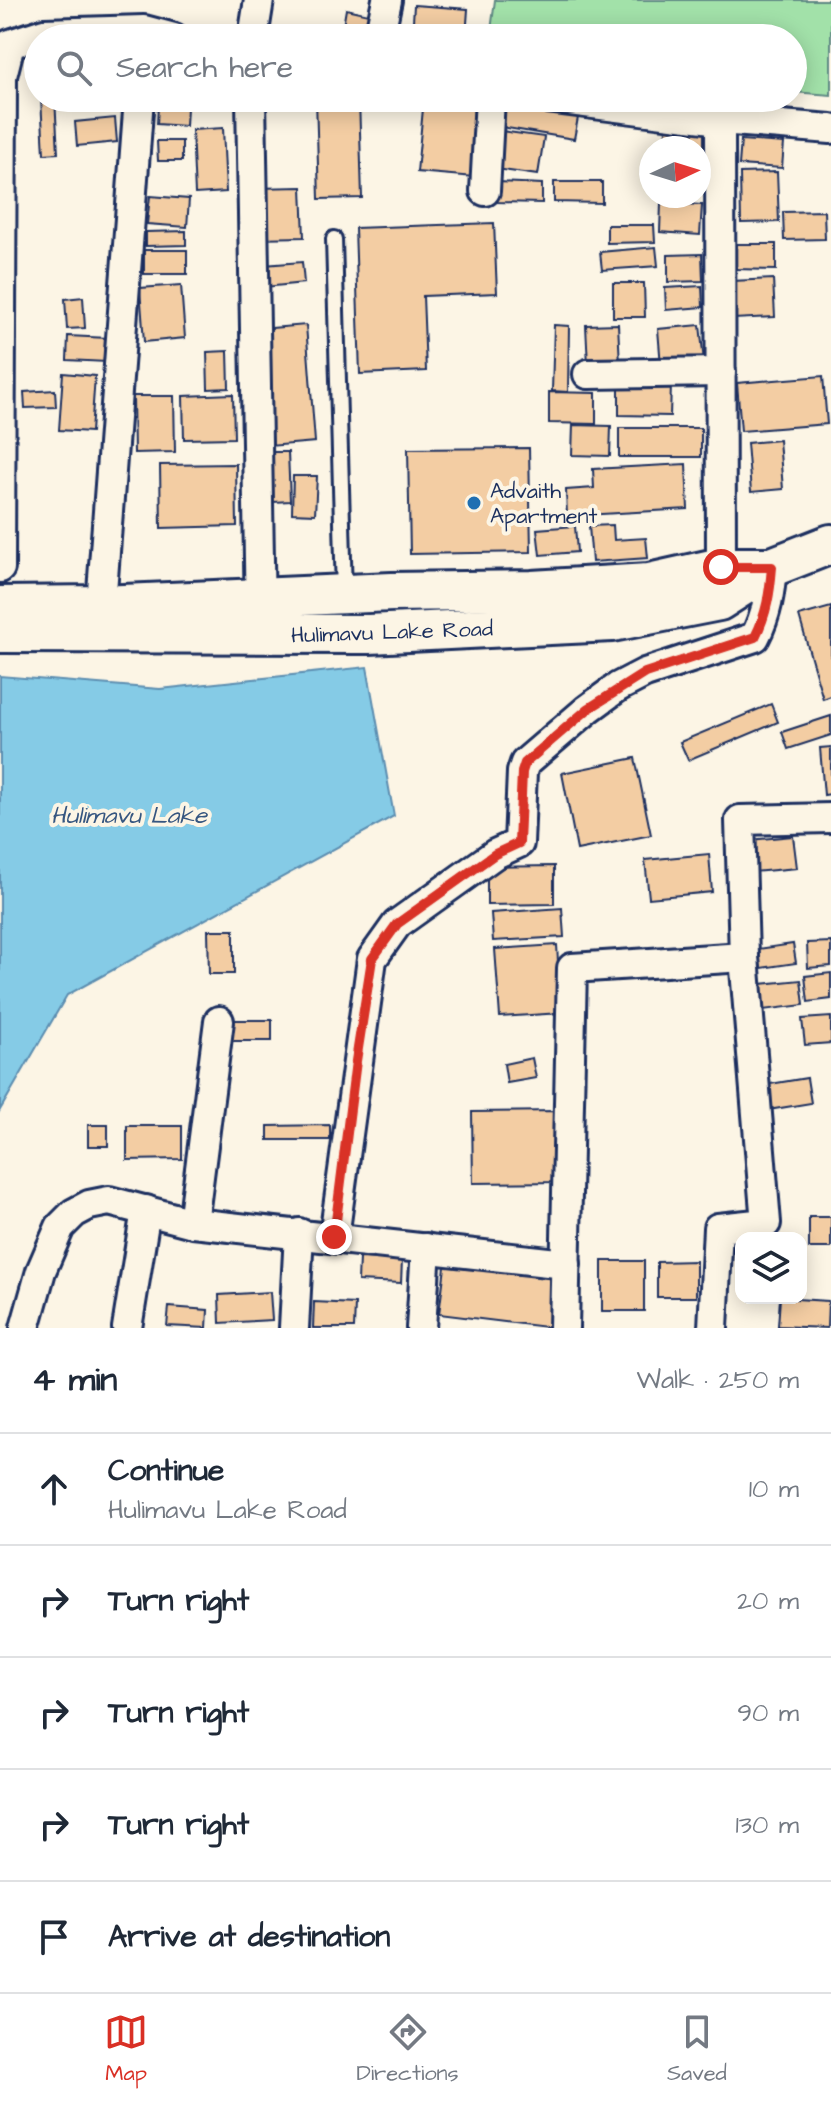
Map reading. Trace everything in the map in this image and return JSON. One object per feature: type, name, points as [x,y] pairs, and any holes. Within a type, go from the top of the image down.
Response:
[{"type":"main road","name":"Hulimavu Lake Road","points":[[0,606],[101,605],[260,617],[369,634],[612,622],[719,601],[772,567],[831,544]]},
{"type":"main road","name":"Hulimavu Lake Road","points":[[0,633],[260,617],[344,594],[532,590],[649,583],[721,567],[772,567]]},
{"type":"street","points":[[255,24],[259,0]]},
{"type":"street","points":[[382,24],[387,0]]},
{"type":"street","points":[[0,568],[1,76],[10,44],[24,39]]},
{"type":"street","points":[[101,605],[138,112]]},
{"type":"street","points":[[251,112],[260,617]]},
{"type":"street","points":[[485,191],[489,112]]},
{"type":"street","points":[[657,112],[831,129]]},
{"type":"street","points":[[720,120],[721,567]]},
{"type":"street","points":[[588,374],[721,372]]},
{"type":"street","points":[[334,1237],[372,959],[397,924],[495,854],[519,843],[525,763],[588,709],[645,673],[755,637],[764,620],[772,567]]},
{"type":"street","points":[[713,1328],[718,1228],[766,1223],[744,957],[740,820],[831,818]]},
{"type":"street","points":[[564,1328],[572,968],[744,957]]},
{"type":"street","points":[[193,1223],[219,1021]]},
{"type":"street","points":[[25,1328],[41,1271],[60,1227],[74,1213],[89,1205],[109,1201],[193,1223],[566,1264]]},
{"type":"street","points":[[127,1328],[146,1210]]},
{"type":"street","points":[[294,1328],[299,1233]]},
{"type":"street","points":[[421,1328],[426,1248]]},
{"type":"lane","points":[[334,239],[344,594]]},
{"type":"green space","points":[[495,0],[831,0],[831,95],[807,93],[807,24],[492,24]]},
{"type":"water","name":"Hulimavu Lake","points":[[367,667],[394,816],[67,995],[0,1110],[0,676],[160,689]]},
{"type":"building","points":[[414,5],[468,9],[467,24],[413,24]]},
{"type":"building","points":[[346,9],[373,15],[371,24],[343,24]]},
{"type":"building","points":[[42,112],[56,112],[58,153],[44,154]]},
{"type":"building","points":[[158,112],[187,112],[186,126],[157,124]]},
{"type":"building","points":[[316,112],[359,112],[362,198],[319,199]]},
{"type":"building","points":[[423,112],[479,112],[474,177],[417,172]]},
{"type":"building","points":[[504,112],[579,112],[574,139],[501,127]]},
{"type":"building","points":[[115,118],[117,142],[77,146],[75,122]]},
{"type":"building","points":[[666,126],[708,128],[708,136],[666,136]]},
{"type":"building","points":[[223,128],[226,192],[195,194],[192,130]]},
{"type":"building","points":[[501,131],[544,137],[538,175],[496,169]]},
{"type":"building","points":[[741,140],[784,143],[782,168],[739,165]]},
{"type":"building","points":[[157,141],[182,141],[182,161],[158,161]]},
{"type":"building","points":[[777,172],[779,222],[741,223],[740,173]]},
{"type":"building","points":[[497,182],[542,184],[542,203],[496,202]]},
{"type":"building","points":[[554,182],[602,182],[602,203],[554,202]]},
{"type":"building","points":[[302,187],[304,237],[257,238],[256,188]]},
{"type":"building","points":[[150,196],[189,199],[187,227],[147,224]]},
{"type":"building","points":[[661,208],[702,208],[700,235],[660,232]]},
{"type":"building","points":[[824,211],[825,239],[784,240],[783,212]]},
{"type":"building","points":[[494,223],[497,293],[423,296],[426,371],[360,374],[355,228]]},
{"type":"building","points":[[607,225],[654,225],[655,242],[607,243]]},
{"type":"building","points":[[186,231],[186,245],[146,246],[146,232]]},
{"type":"building","points":[[736,244],[776,244],[776,270],[736,269]]},
{"type":"building","points":[[656,247],[658,266],[602,270],[600,252]]},
{"type":"building","points":[[144,250],[187,250],[187,274],[144,274]]},
{"type":"building","points":[[702,254],[703,281],[668,282],[668,255]]},
{"type":"building","points":[[302,262],[304,283],[265,287],[264,265]]},
{"type":"building","points":[[773,279],[775,317],[733,319],[732,281]]},
{"type":"building","points":[[613,283],[644,283],[645,317],[613,317]]},
{"type":"building","points":[[181,285],[185,338],[144,342],[140,288]]},
{"type":"building","points":[[702,286],[703,307],[666,310],[665,288]]},
{"type":"building","points":[[83,297],[85,328],[67,329],[65,299]]},
{"type":"building","points":[[618,324],[620,364],[588,365],[586,325]]},
{"type":"building","points":[[306,325],[315,442],[269,446],[260,329]]},
{"type":"building","points":[[554,325],[569,326],[568,392],[552,391]]},
{"type":"building","points":[[700,325],[704,362],[661,366],[658,329]]},
{"type":"building","points":[[68,336],[108,338],[107,362],[67,360]]},
{"type":"building","points":[[228,351],[229,388],[208,389],[207,352]]},
{"type":"building","points":[[63,373],[95,376],[91,432],[59,430]]},
{"type":"building","points":[[823,376],[827,424],[741,431],[737,383]]},
{"type":"building","points":[[619,383],[671,385],[670,416],[619,415]]},
{"type":"building","points":[[55,390],[56,407],[25,408],[24,392]]},
{"type":"building","points":[[549,392],[596,393],[596,424],[549,423]]},
{"type":"building","points":[[233,394],[234,438],[184,439],[183,396]]},
{"type":"building","points":[[133,396],[174,396],[175,452],[134,453]]},
{"type":"building","points":[[573,425],[611,426],[610,456],[572,455]]},
{"type":"building","points":[[619,428],[701,428],[701,457],[619,457]]},
{"type":"building","points":[[779,440],[783,489],[751,492],[747,443]]},
{"type":"building","points":[[529,448],[531,552],[410,554],[408,449]]},
{"type":"building","points":[[272,452],[288,452],[290,501],[273,502]]},
{"type":"building","points":[[236,464],[237,526],[161,528],[160,465]]},
{"type":"building","points":[[686,464],[688,509],[567,516],[566,490],[594,488],[593,469]]},
{"type":"building","points":[[293,476],[317,476],[315,514],[292,513]]},
{"type":"building","points":[[613,525],[614,540],[646,538],[648,558],[592,562],[589,526]]},
{"type":"building","points":[[575,526],[577,552],[540,555],[537,529]]},
{"type":"building","points":[[831,607],[831,696],[823,699],[799,616]]},
{"type":"building","points":[[771,704],[778,722],[688,760],[680,742]]},
{"type":"building","points":[[831,716],[831,735],[788,749],[782,732]]},
{"type":"building","points":[[831,747],[831,794],[824,795],[820,748]]},
{"type":"building","points":[[635,758],[651,835],[577,850],[562,773]]},
{"type":"building","points":[[793,836],[797,868],[753,872],[750,840]]},
{"type":"building","points":[[709,854],[712,892],[649,898],[645,860]]},
{"type":"building","points":[[554,866],[554,904],[487,905],[487,867]]},
{"type":"building","points":[[562,908],[564,937],[493,941],[491,913]]},
{"type":"building","points":[[208,930],[234,930],[234,974],[209,974]]},
{"type":"building","points":[[831,942],[831,966],[808,968],[807,943]]},
{"type":"building","points":[[793,944],[796,963],[761,968],[758,949]]},
{"type":"building","points":[[557,945],[561,1013],[500,1017],[495,949]]},
{"type":"building","points":[[831,973],[831,999],[808,1002],[805,976]]},
{"type":"building","points":[[801,980],[804,1005],[763,1010],[761,984]]},
{"type":"building","points":[[831,1017],[831,1043],[805,1045],[802,1019]]},
{"type":"building","points":[[232,1020],[272,1020],[272,1041],[232,1041]]},
{"type":"building","points":[[532,1058],[536,1078],[507,1083],[504,1064]]},
{"type":"building","points":[[807,1078],[811,1103],[762,1111],[758,1086]]},
{"type":"building","points":[[558,1111],[558,1182],[473,1183],[472,1112]]},
{"type":"building","points":[[88,1125],[108,1125],[108,1146],[88,1146]]},
{"type":"building","points":[[330,1125],[330,1140],[268,1140],[268,1126]]},
{"type":"building","points":[[127,1126],[182,1126],[182,1159],[127,1160]]},
{"type":"building","points":[[809,1217],[831,1217],[831,1248],[809,1248]]},
{"type":"building","points":[[359,1258],[402,1260],[401,1283],[358,1281]]},
{"type":"building","points":[[446,1259],[561,1275],[554,1328],[439,1314]]},
{"type":"building","points":[[602,1261],[644,1261],[644,1311],[602,1311]]},
{"type":"building","points":[[696,1261],[696,1297],[657,1297],[657,1262]]},
{"type":"building","points":[[270,1292],[272,1320],[220,1323],[219,1295]]},
{"type":"building","points":[[807,1300],[828,1301],[827,1328],[778,1326],[780,1304],[807,1304]]},
{"type":"building","points":[[314,1302],[355,1304],[354,1328],[313,1328]]},
{"type":"building","points":[[169,1307],[208,1310],[207,1328],[167,1326]]},
{"type":"place","name":"Advaith Apartment","points":[[474,503]]},
{"type":"route","points":[[334,1237],[372,959],[397,924],[495,854],[519,843],[525,763],[588,709],[618,687],[645,673],[755,637],[764,620],[772,567],[721,567]]}]
